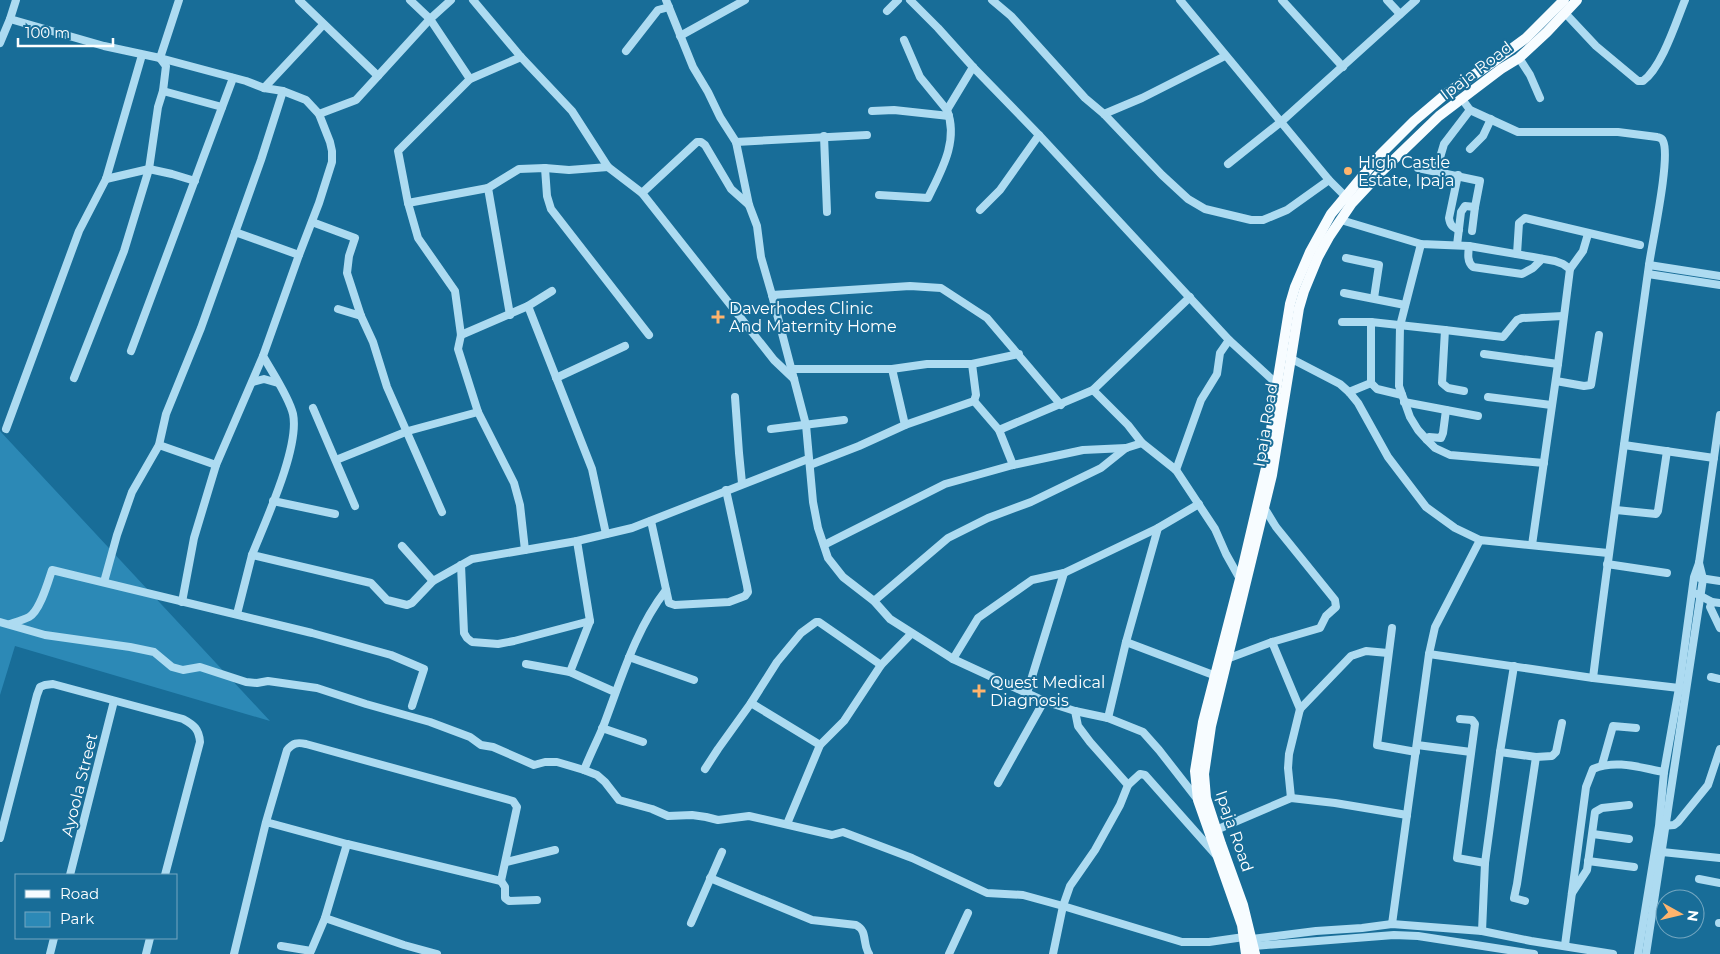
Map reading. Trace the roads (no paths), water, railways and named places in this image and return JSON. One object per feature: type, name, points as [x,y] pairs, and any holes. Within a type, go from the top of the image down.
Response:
[{"type":"main road","name":"Ipaja Road","points":[[1246,954],[1251,944],[1243,905],[1216,830],[1204,787],[1204,774],[1211,726],[1240,579],[1266,468],[1277,384],[1304,292],[1318,257],[1341,220],[1349,199],[1381,154],[1418,117],[1447,93],[1526,38],[1564,0]]},
{"type":"main road","name":"Ipaja Road","points":[[1251,944],[1217,857],[1198,800],[1195,778],[1197,751],[1203,722],[1216,676],[1224,660],[1265,509],[1272,475],[1290,304],[1301,269],[1324,225],[1349,199],[1435,120],[1501,69],[1519,58],[1577,0]]},
{"type":"street","points":[[0,43],[16,0]]},
{"type":"street","points":[[160,58],[179,0]]},
{"type":"street","points":[[299,0],[378,76]]},
{"type":"street","points":[[410,0],[430,19],[470,79]]},
{"type":"street","points":[[318,114],[356,100],[430,19],[451,0]]},
{"type":"street","points":[[474,0],[521,57],[572,111],[608,167],[642,193],[774,360],[795,380]]},
{"type":"street","points":[[680,36],[745,0]]},
{"type":"street","points":[[887,11],[898,0]]},
{"type":"street","points":[[910,0],[1039,135],[1229,340],[1277,384]]},
{"type":"street","points":[[992,0],[1012,16],[1085,98],[1104,114],[1162,175],[1188,199],[1206,209],[1251,220],[1263,220],[1287,210],[1329,180]]},
{"type":"street","points":[[1282,0],[1343,67]]},
{"type":"street","points":[[1387,0],[1400,14]]},
{"type":"street","points":[[1228,164],[1282,121],[1416,0]]},
{"type":"street","points":[[1565,14],[1596,46],[1638,81],[1643,81],[1649,77],[1661,56],[1685,0]]},
{"type":"street","points":[[1184,1],[1225,56],[1282,121],[1329,180],[1349,199]]},
{"type":"street","points":[[626,51],[658,10],[667,4],[693,67],[736,142],[749,205],[757,226],[761,257],[806,425],[812,502],[828,558],[844,576],[890,619],[953,659],[1044,701],[1075,711],[1108,718],[1143,732],[1198,800]]},
{"type":"street","points":[[10,19],[142,55],[160,58],[264,88],[283,91],[306,100],[318,114],[330,142],[332,162],[312,222],[298,255],[253,382],[216,465],[194,538],[182,602]]},
{"type":"street","points":[[264,88],[324,24]]},
{"type":"street","points":[[879,195],[928,198],[949,149],[951,136],[948,113],[920,77],[904,40]]},
{"type":"street","points":[[6,430],[79,231],[106,179],[142,55]]},
{"type":"street","points":[[1104,114],[1142,98],[1225,56]]},
{"type":"street","points":[[521,57],[470,79],[398,151],[408,203],[418,238],[455,291],[461,335],[458,349],[478,412],[514,483],[520,505],[525,550]]},
{"type":"street","points":[[74,378],[124,250],[149,169],[166,66],[160,58]]},
{"type":"street","points":[[1519,58],[1530,75],[1540,98]]},
{"type":"street","points":[[948,113],[973,68]]},
{"type":"street","points":[[131,351],[233,78]]},
{"type":"street","points":[[163,91],[222,107]]},
{"type":"street","points":[[104,582],[117,535],[132,492],[159,445],[166,414],[201,328],[261,160],[283,91]]},
{"type":"street","points":[[1462,99],[1470,110],[1518,132],[1618,132],[1662,139],[1665,152],[1616,510],[1608,553],[1593,678]]},
{"type":"street","points":[[872,112],[894,110],[948,113]]},
{"type":"street","points":[[1436,171],[1444,144],[1470,110]]},
{"type":"street","points":[[1470,149],[1483,136],[1491,119]]},
{"type":"street","points":[[736,142],[866,135]]},
{"type":"street","points":[[980,210],[1000,190],[1039,135]]},
{"type":"street","points":[[824,136],[827,212]]},
{"type":"street","points":[[642,193],[697,142],[701,142],[705,145],[731,189],[749,205]]},
{"type":"street","points":[[408,203],[488,188],[519,169],[545,168],[569,170],[608,167]]},
{"type":"street","points":[[545,168],[547,196],[551,210],[587,253],[649,335]]},
{"type":"street","points":[[1418,168],[1480,180],[1472,231]]},
{"type":"street","points":[[106,179],[149,169],[195,181]]},
{"type":"street","points":[[1458,175],[1449,218],[1453,228],[1459,230]]},
{"type":"street","points":[[488,188],[510,315]]},
{"type":"street","points":[[1457,245],[1463,209],[1465,206],[1475,207]]},
{"type":"street","points":[[1517,254],[1519,223],[1525,218],[1640,245]]},
{"type":"street","points":[[1341,220],[1421,244],[1469,246],[1517,254],[1564,264],[1570,269]]},
{"type":"street","points":[[312,222],[355,238],[349,256],[347,273],[387,387],[408,431],[442,512]]},
{"type":"street","points":[[235,232],[298,255]]},
{"type":"street","points":[[1532,544],[1570,269],[1583,251],[1588,234]]},
{"type":"street","points":[[1421,244],[1400,326],[1399,386],[1418,430],[1435,448],[1450,455],[1544,463]]},
{"type":"street","points":[[1469,246],[1468,258],[1473,267],[1522,274],[1533,268],[1542,259]]},
{"type":"street","points":[[1346,258],[1379,265],[1374,298]]},
{"type":"street","points":[[1649,265],[1720,276]]},
{"type":"street","points":[[1648,274],[1720,285]]},
{"type":"street","points":[[772,295],[910,286],[941,288],[983,314],[1061,404]]},
{"type":"street","points":[[461,335],[510,315],[552,291]]},
{"type":"street","points":[[1344,293],[1405,305]]},
{"type":"street","points":[[999,430],[1093,390],[1190,297]]},
{"type":"street","points":[[528,306],[592,469],[606,534]]},
{"type":"street","points":[[338,310],[361,316]]},
{"type":"street","points":[[1342,322],[1371,322],[1503,337],[1517,320],[1522,318],[1563,316]]},
{"type":"street","points":[[1371,322],[1371,383],[1377,389],[1403,399],[1478,416]]},
{"type":"street","points":[[1445,330],[1442,383],[1448,388],[1464,391]]},
{"type":"street","points":[[1556,381],[1584,386],[1591,385],[1599,335]]},
{"type":"street","points":[[1176,470],[1201,400],[1217,374],[1220,353],[1229,340]]},
{"type":"street","points":[[556,378],[625,346]]},
{"type":"street","points":[[791,369],[892,369],[927,364],[972,364],[1019,354]]},
{"type":"street","points":[[1484,354],[1558,364]]},
{"type":"street","points":[[238,614],[252,555],[288,460],[293,438],[293,415],[278,383],[262,356]]},
{"type":"street","points":[[1286,356],[1340,384],[1349,392],[1358,404],[1388,457],[1426,507],[1456,528],[1480,540],[1608,553]]},
{"type":"street","points":[[972,364],[976,395],[974,401]]},
{"type":"street","points":[[892,369],[904,425]]},
{"type":"street","points":[[253,382],[264,379],[278,383]]},
{"type":"street","points":[[1349,392],[1371,383]]},
{"type":"street","points":[[1093,390],[1128,425],[1142,443],[1176,470],[1215,529],[1240,579]]},
{"type":"street","points":[[1488,397],[1551,405]]},
{"type":"street","points":[[736,398],[742,483]]},
{"type":"street","points":[[252,555],[371,583],[387,600],[407,605],[434,581],[472,559],[632,528],[742,483],[859,446],[904,425],[974,401]]},
{"type":"street","points":[[974,401],[999,430],[1013,466]]},
{"type":"street","points":[[313,408],[355,506]]},
{"type":"street","points":[[1427,440],[1429,437],[1440,438],[1443,433],[1446,410]]},
{"type":"street","points":[[336,460],[408,431],[478,412]]},
{"type":"street","points":[[1638,954],[1662,826],[1697,594],[1694,577],[1699,563],[1720,415]]},
{"type":"street","points":[[771,429],[844,420]]},
{"type":"street","points":[[824,545],[945,484],[1083,450],[1126,448],[1142,443]]},
{"type":"street","points":[[159,445],[216,465]]},
{"type":"street","points":[[1624,445],[1714,458]]},
{"type":"street","points":[[874,602],[948,538],[988,518],[1031,502],[1101,468],[1126,448]]},
{"type":"street","points":[[1616,510],[1656,514],[1667,451]]},
{"type":"street","points":[[651,521],[669,603],[676,605],[729,602],[745,596],[748,592],[748,586],[726,490]]},
{"type":"street","points":[[273,501],[335,514]]},
{"type":"street","points":[[953,659],[978,618],[1032,580],[1064,574],[1158,528],[1199,504]]},
{"type":"street","points":[[1224,660],[1272,642],[1320,628],[1326,616],[1336,607],[1335,600],[1276,527],[1265,509]]},
{"type":"street","points":[[1108,718],[1126,642],[1158,528]]},
{"type":"street","points":[[570,672],[590,621],[577,540]]},
{"type":"street","points":[[1392,924],[1429,654],[1435,627],[1480,540]]},
{"type":"street","points":[[402,546],[434,581]]},
{"type":"street","points":[[1646,954],[1662,852],[1664,772],[1697,594],[1703,579],[1699,563]]},
{"type":"street","points":[[1607,564],[1667,573]]},
{"type":"street","points":[[461,565],[464,633],[466,638],[472,642],[498,644],[590,621]]},
{"type":"street","points":[[10,624],[31,616],[36,610],[52,570],[238,614],[391,655],[424,669],[412,706]]},
{"type":"street","points":[[1027,693],[1064,574]]},
{"type":"street","points":[[1694,577],[1720,581]]},
{"type":"street","points":[[584,770],[628,658],[655,604],[666,590]]},
{"type":"street","points":[[1697,594],[1716,603]]},
{"type":"street","points":[[1716,603],[1710,607],[1720,628]]},
{"type":"street","points":[[0,622],[45,635],[154,652],[172,667],[183,670],[200,666],[256,684],[268,681],[317,688],[470,736],[482,745],[493,746],[534,764],[558,762],[584,770],[605,782],[619,800],[652,809],[668,816],[699,816],[718,820],[749,816],[832,835],[843,832],[912,858],[987,893],[1023,895],[1182,942],[1251,944],[1394,935],[1418,936],[1534,954]]},
{"type":"street","points":[[705,769],[777,662],[800,633],[816,622],[819,622],[881,665]]},
{"type":"street","points":[[1392,628],[1377,745],[1471,752]]},
{"type":"street","points":[[787,824],[820,745],[844,721],[881,665],[911,634]]},
{"type":"street","points":[[1126,642],[1216,676]]},
{"type":"street","points":[[1272,642],[1300,709]]},
{"type":"street","points":[[1291,798],[1288,768],[1289,754],[1300,709],[1351,656],[1366,651],[1388,653]]},
{"type":"street","points":[[1429,654],[1593,678],[1679,688]]},
{"type":"street","points":[[628,658],[694,680]]},
{"type":"street","points":[[526,664],[570,672],[615,692]]},
{"type":"street","points":[[1482,931],[1485,863],[1514,666]]},
{"type":"street","points":[[1711,677],[1720,679]]},
{"type":"street","points":[[0,838],[37,695],[40,687],[53,684],[183,719],[193,724],[199,732],[200,742],[165,874]]},
{"type":"street","name":"Ayoola Street","points":[[70,874],[114,701]]},
{"type":"street","points":[[998,783],[1044,701]]},
{"type":"street","points":[[751,703],[820,745]]},
{"type":"street","points":[[1075,711],[1078,726],[1128,785]]},
{"type":"street","points":[[1460,719],[1472,720],[1475,724],[1457,858],[1485,863]]},
{"type":"street","points":[[1500,752],[1536,757],[1552,756],[1556,752],[1562,723]]},
{"type":"street","points":[[1602,765],[1613,726],[1636,728]]},
{"type":"street","points":[[602,728],[643,742]]},
{"type":"street","points":[[234,954],[266,822],[287,750],[292,744],[298,742],[513,801],[517,807],[501,881],[505,888],[505,898],[509,901],[537,900]]},
{"type":"street","points":[[1662,826],[1678,822],[1702,795],[1708,786],[1720,749]]},
{"type":"street","points":[[1525,901],[1514,898],[1536,757]]},
{"type":"street","points":[[1565,946],[1586,787],[1593,769],[1615,763],[1664,772]]},
{"type":"street","points":[[1053,954],[1063,906],[1070,886],[1095,850],[1120,805],[1128,785],[1140,774],[1146,775],[1217,857]]},
{"type":"street","points":[[1216,830],[1291,798],[1407,814]]},
{"type":"street","points":[[1571,895],[1585,875],[1595,812],[1602,808],[1629,805]]},
{"type":"street","points":[[266,822],[347,844],[501,881]]},
{"type":"street","points":[[1593,834],[1629,839]]},
{"type":"street","points":[[281,946],[311,951],[325,918],[347,844]]},
{"type":"street","points":[[506,862],[555,850]]},
{"type":"street","points":[[691,923],[722,852]]},
{"type":"street","points":[[1662,852],[1680,852],[1720,858]]},
{"type":"street","points":[[1588,861],[1634,867]]},
{"type":"street","points":[[710,878],[812,920],[856,925],[864,932],[864,943],[869,954]]},
{"type":"street","points":[[1699,879],[1720,882]]},
{"type":"street","points":[[949,954],[968,913]]},
{"type":"street","points":[[325,918],[404,945],[437,954]]},
{"type":"street","points":[[1251,944],[1316,931],[1392,924],[1482,931],[1613,954]]},
{"type":"street","points":[[50,954],[54,939]]},
{"type":"street","points":[[146,954],[150,939]]},
{"type":"street","points":[[402,954],[404,945]]},
{"type":"place","name":"High Castle Estate, Ipaja","points":[[1348,171]]},
{"type":"place","name":"Daverhodes Clinic And Maternity Home","points":[[718,317]]},
{"type":"place","name":"Quest Medical Diagnosis","points":[[979,691]]}]
